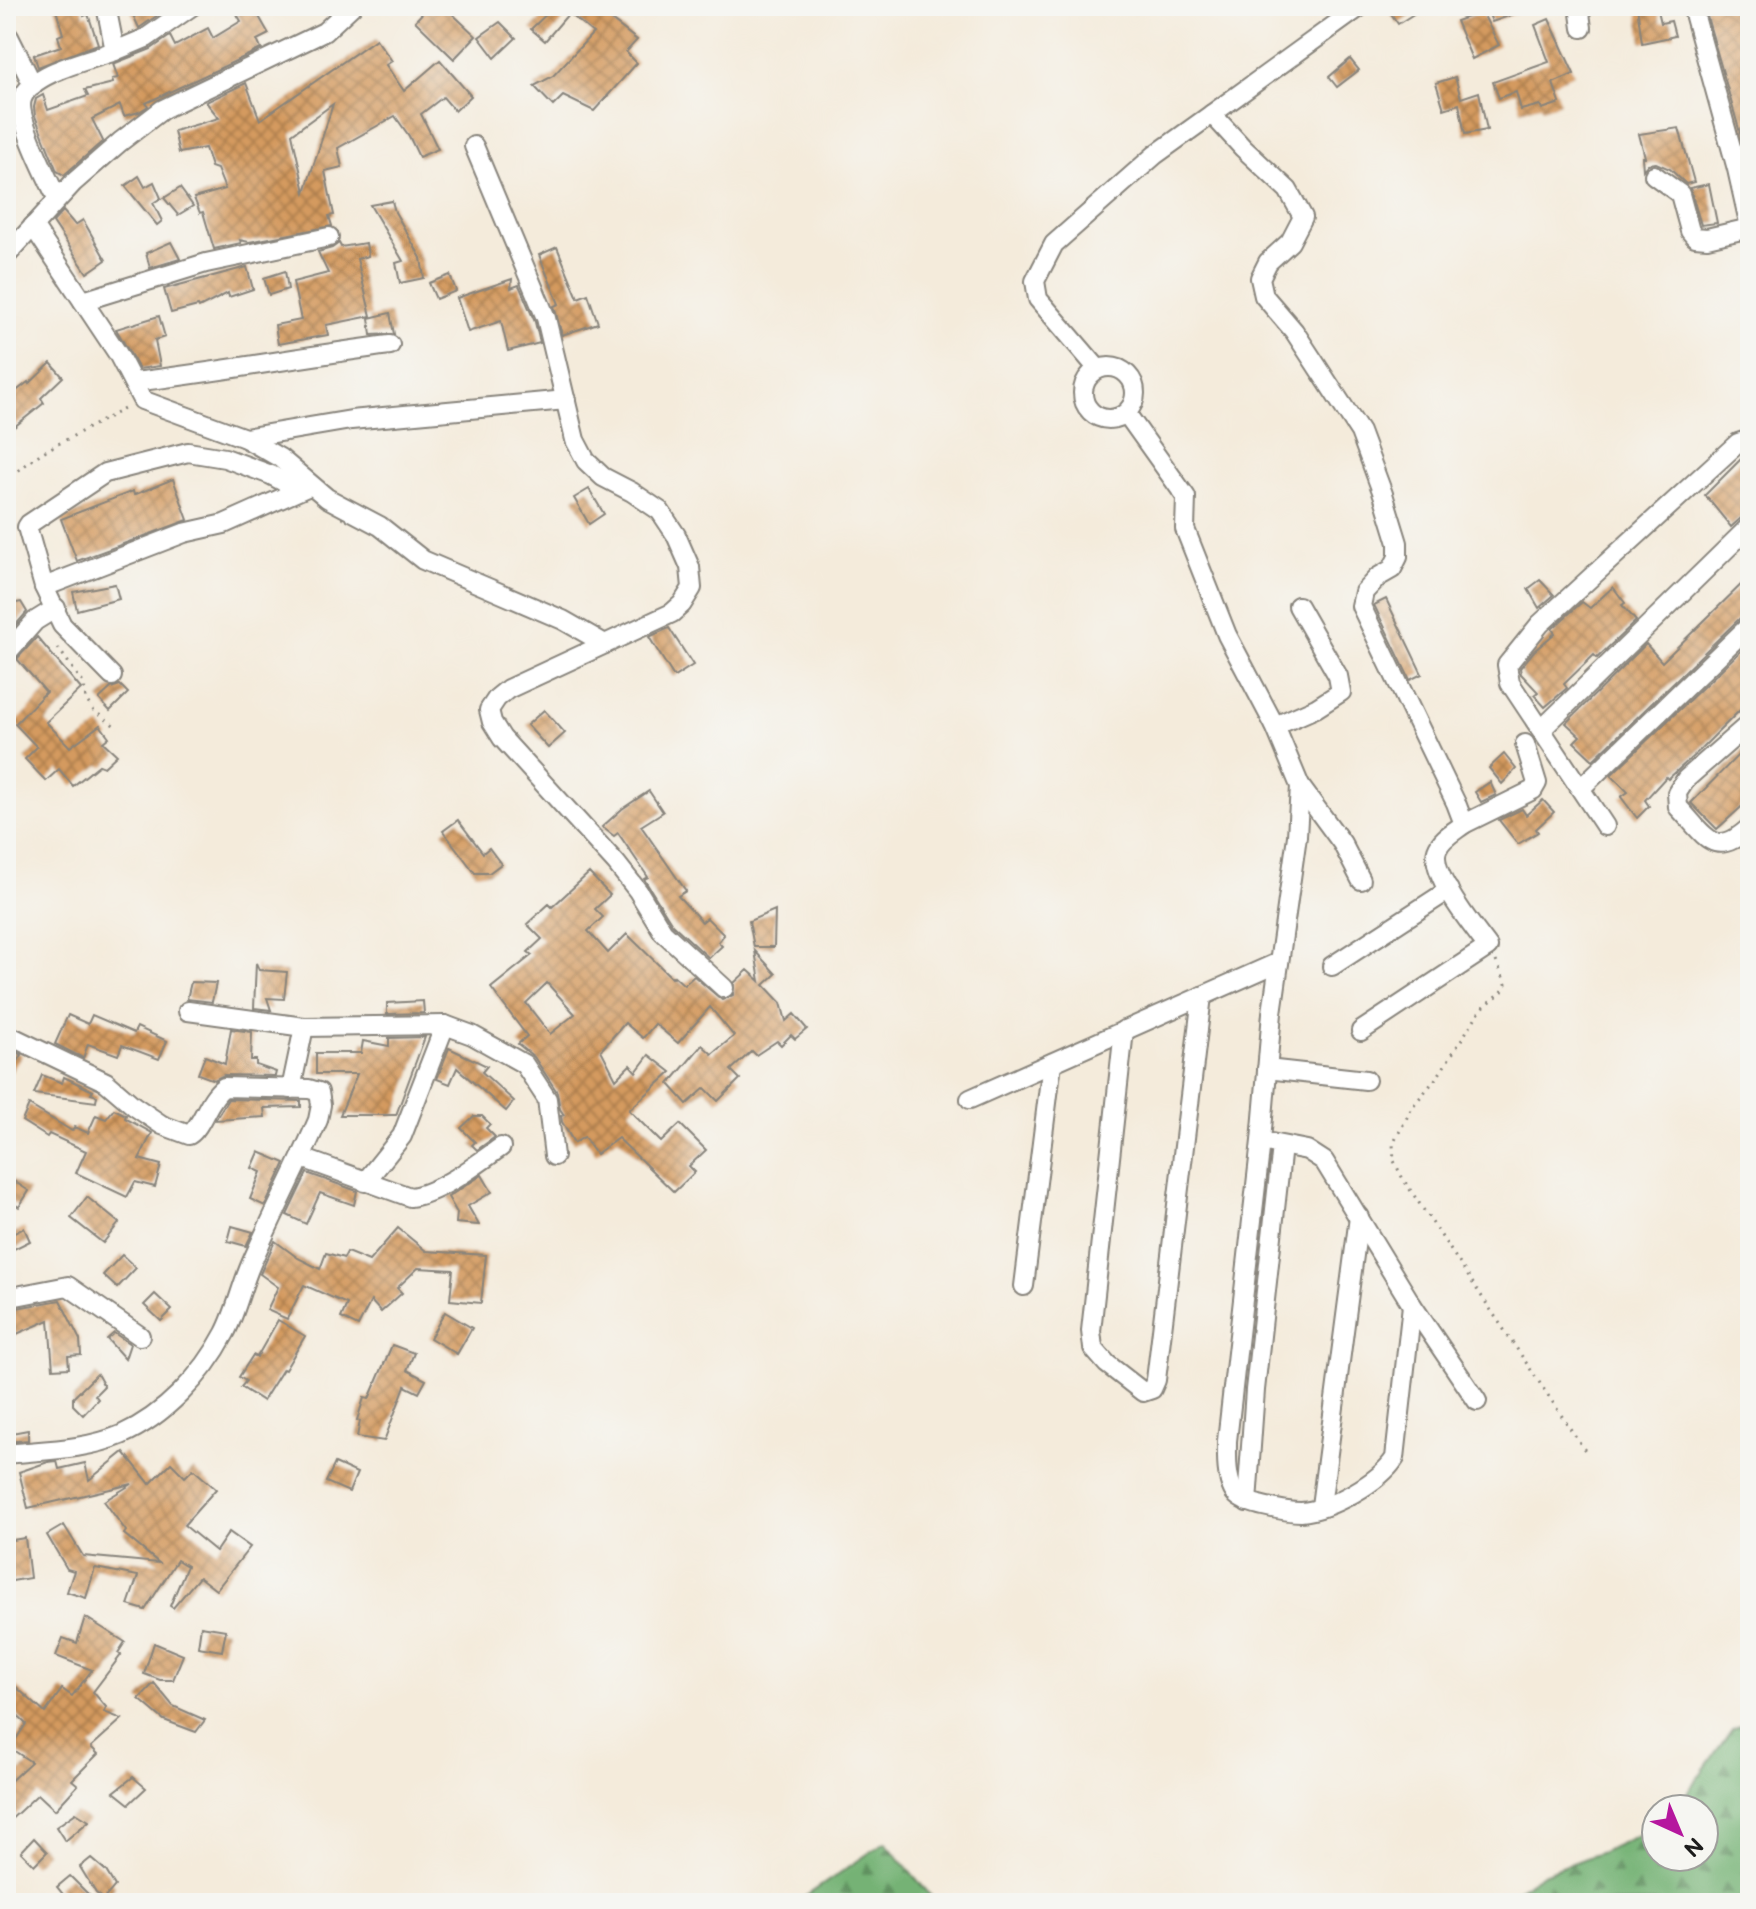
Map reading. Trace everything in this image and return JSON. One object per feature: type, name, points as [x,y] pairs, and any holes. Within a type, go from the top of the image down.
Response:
[{"type":"street","points":[[106,6],[115,51]]},
{"type":"street","points":[[57,198],[22,114],[22,98],[33,85],[52,72],[146,38],[192,6]]},
{"type":"street","points":[[6,256],[57,198],[163,109],[324,32],[352,6]]},
{"type":"street","points":[[1098,369],[1038,299],[1035,281],[1054,244],[1155,155],[1361,6]]},
{"type":"street","points":[[1579,6],[1582,28]]},
{"type":"street","points":[[1654,175],[1680,194],[1690,231],[1695,237],[1707,238],[1750,228],[1744,169],[1703,52],[1692,6]]},
{"type":"street","points":[[6,37],[9,37],[33,85]]},
{"type":"street","points":[[1212,114],[1288,190],[1303,217],[1290,242],[1268,262],[1260,278],[1264,296],[1294,331],[1360,432],[1398,543],[1398,557],[1392,569],[1378,577],[1364,592],[1361,606],[1464,824]]},
{"type":"street","points":[[474,146],[546,318],[575,440],[586,461],[603,477],[660,511],[676,535],[690,567],[692,588],[672,613],[508,689],[489,710],[492,722],[502,738],[616,863],[638,891],[663,932],[724,988]]},
{"type":"street","points":[[33,226],[118,354],[142,400],[245,438],[280,458],[305,488]]},
{"type":"street","points":[[83,301],[206,263],[329,237]]},
{"type":"street","points":[[133,382],[390,345]]},
{"type":"street","points":[[1113,367],[1127,373],[1135,385],[1135,401],[1126,413],[1115,419],[1102,419],[1091,412],[1084,402],[1083,389],[1088,378],[1098,369],[1113,367]]},
{"type":"street","points":[[245,438],[351,420],[566,400]]},
{"type":"street","points":[[1126,413],[1186,497],[1185,529],[1216,609],[1248,679],[1275,726],[1300,786],[1342,843],[1361,880]]},
{"type":"street","points":[[1605,826],[1510,683],[1507,665],[1540,624],[1738,443],[1750,439]]},
{"type":"street","points":[[112,676],[62,625],[44,587],[27,527],[105,473],[188,452],[225,458],[327,498],[380,526],[423,560],[563,620],[605,644]]},
{"type":"street","points":[[44,587],[184,533],[224,524],[305,488]]},
{"type":"street","points":[[1542,729],[1750,526]]},
{"type":"street","points":[[1275,726],[1316,708],[1341,692],[1338,676],[1298,606]]},
{"type":"street","points":[[6,654],[35,621],[56,608]]},
{"type":"street","points":[[1581,788],[1750,625]]},
{"type":"street","points":[[1750,723],[1686,779],[1677,793],[1678,807],[1716,843],[1724,845],[1735,840],[1750,827]]},
{"type":"street","points":[[1361,1031],[1488,947],[1449,890],[1436,852],[1443,839],[1464,824],[1533,790],[1537,783],[1525,744]]},
{"type":"street","points":[[1300,786],[1297,836],[1279,962],[1227,1441],[1227,1465],[1232,1489],[1239,1498],[1277,1510],[1303,1512],[1336,1502],[1389,1469],[1395,1458],[1412,1305]]},
{"type":"street","points":[[1332,966],[1449,890]]},
{"type":"street","points":[[970,1099],[1279,962]]},
{"type":"street","points":[[1124,1030],[1091,1331],[1093,1348],[1107,1364],[1143,1392],[1152,1389],[1156,1380],[1202,996]]},
{"type":"street","points":[[188,1011],[304,1027],[445,1025],[472,1035],[524,1064],[547,1099],[554,1156]]},
{"type":"street","points":[[365,1182],[402,1136],[445,1025]]},
{"type":"street","points":[[291,1089],[304,1027]]},
{"type":"street","points":[[6,1034],[106,1082],[162,1125],[189,1135],[195,1131],[208,1104],[224,1087],[315,1090],[321,1097],[318,1120],[240,1289],[227,1330],[212,1357],[187,1386],[148,1418],[121,1435],[77,1447],[6,1454]]},
{"type":"street","points":[[1024,1286],[1052,1063]]},
{"type":"street","points":[[1267,1069],[1366,1080]]},
{"type":"street","points":[[1261,1141],[1307,1150],[1324,1161],[1412,1305],[1477,1401]]},
{"type":"street","points":[[1247,1502],[1255,1390],[1282,1146]]},
{"type":"street","points":[[302,1158],[410,1197],[422,1196],[501,1147]]},
{"type":"street","points":[[1321,1506],[1359,1217]]},
{"type":"street","points":[[6,1298],[68,1286],[140,1336]]},
{"type":"path","points":[[6,480],[41,453],[142,400]]},
{"type":"path","points":[[54,645],[84,684],[86,700],[94,711],[115,726]]},
{"type":"path","points":[[1488,947],[1506,984],[1502,992],[1481,1009],[1438,1076],[1413,1106],[1393,1144],[1394,1161],[1403,1179],[1586,1452]]},
{"type":"green space","points":[[1750,1722],[1750,1903],[1497,1903],[1543,1874],[1640,1834],[1640,1873],[1720,1873],[1720,1793],[1687,1793],[1732,1729]]},
{"type":"green space","points":[[885,1842],[937,1903],[796,1903]]},
{"type":"building","points":[[55,6],[82,6],[84,16],[88,14],[98,44],[38,67],[34,55],[61,46],[58,36],[63,34]]},
{"type":"building","points":[[129,6],[171,6],[139,28]]},
{"type":"building","points":[[232,6],[253,6],[269,34],[257,40],[261,49],[146,103],[148,106],[139,112],[124,116],[120,105],[92,119],[103,141],[64,175],[57,171],[35,116],[36,99],[43,95],[48,110],[88,96],[85,90],[113,83],[112,79],[118,78],[113,64],[151,49],[170,36],[175,46],[208,28],[213,38],[241,21]]},
{"type":"building","points":[[429,6],[444,6],[476,36],[454,59],[415,21]]},
{"type":"building","points":[[555,6],[593,6],[637,40],[626,52],[637,63],[594,111],[563,96],[553,106],[534,86],[553,76],[593,33],[569,13],[545,41],[531,29]]},
{"type":"building","points":[[1386,6],[1426,6],[1398,24]]},
{"type":"building","points":[[1486,6],[1530,6],[1531,8],[1492,22]]},
{"type":"building","points":[[1637,6],[1657,6],[1661,23],[1671,21],[1675,36],[1642,43]]},
{"type":"building","points":[[1704,6],[1743,6],[1750,28],[1750,168]]},
{"type":"building","points":[[1482,12],[1499,45],[1472,59],[1456,21]]},
{"type":"building","points":[[1549,19],[1574,74],[1553,83],[1560,103],[1542,109],[1540,105],[1521,110],[1516,92],[1499,98],[1493,82],[1549,62],[1535,25]]},
{"type":"building","points":[[500,22],[516,38],[495,58],[479,37]]},
{"type":"building","points":[[376,39],[392,61],[386,65],[404,91],[440,60],[471,96],[455,111],[443,97],[421,114],[438,149],[419,157],[395,116],[338,148],[342,167],[325,171],[334,215],[329,216],[332,226],[249,242],[240,240],[241,243],[214,249],[203,212],[200,213],[194,198],[225,189],[217,169],[211,167],[205,148],[179,153],[174,131],[219,118],[206,102],[246,83],[260,120]],"holes":[[[333,104],[305,192],[292,134]]]},
{"type":"building","points":[[1350,59],[1359,70],[1337,87],[1329,77]]},
{"type":"building","points":[[1455,77],[1461,98],[1479,92],[1487,130],[1465,134],[1459,104],[1444,109],[1436,83]]},
{"type":"building","points":[[1679,128],[1694,182],[1686,184],[1670,169],[1656,163],[1648,164],[1643,170],[1642,157],[1645,157],[1639,134]]},
{"type":"building","points":[[139,176],[145,187],[154,182],[161,198],[153,203],[162,221],[157,225],[125,186]]},
{"type":"building","points":[[1709,184],[1717,223],[1701,225],[1690,188]]},
{"type":"building","points":[[180,188],[193,206],[178,215],[164,198]]},
{"type":"building","points":[[392,201],[421,258],[424,278],[400,283],[396,263],[403,261],[370,205]]},
{"type":"building","points":[[63,211],[75,225],[83,220],[106,260],[87,273],[53,222]]},
{"type":"building","points":[[171,242],[180,259],[150,268],[146,253]]},
{"type":"building","points":[[339,243],[341,247],[366,243],[368,256],[357,259],[371,316],[326,325],[328,335],[278,344],[275,325],[301,320],[293,282],[328,273],[318,252]]},
{"type":"building","points":[[557,247],[578,298],[588,294],[598,323],[562,335],[554,306],[559,304],[539,255]]},
{"type":"building","points":[[247,267],[253,289],[229,297],[228,293],[199,308],[171,313],[164,289]]},
{"type":"building","points":[[285,271],[288,289],[269,295],[264,278]]},
{"type":"building","points":[[450,275],[456,291],[436,299],[429,283]]},
{"type":"building","points":[[512,279],[511,288],[519,285],[535,322],[540,343],[508,351],[501,321],[468,332],[457,298]]},
{"type":"building","points":[[390,313],[394,334],[371,335],[369,318]]},
{"type":"building","points":[[159,316],[165,337],[155,340],[160,366],[139,369],[116,329]]},
{"type":"building","points":[[51,363],[63,377],[41,398],[44,403],[14,427],[6,417],[6,399],[29,384]]},
{"type":"building","points":[[1741,459],[1750,468],[1750,514],[1731,527],[1705,495]]},
{"type":"building","points":[[173,479],[188,520],[77,561],[61,519]]},
{"type":"building","points":[[589,489],[604,514],[589,524],[574,498]]},
{"type":"building","points":[[1750,576],[1750,613],[1742,616],[1593,760],[1574,742],[1580,736],[1566,723],[1646,644],[1662,662]]},
{"type":"building","points":[[1540,580],[1554,595],[1539,608],[1528,589]]},
{"type":"building","points":[[115,584],[119,599],[77,610],[73,592]]},
{"type":"building","points":[[1613,587],[1625,603],[1622,605],[1636,621],[1597,658],[1594,655],[1564,684],[1567,688],[1545,707],[1534,695],[1538,692],[1521,674],[1520,668],[1555,633],[1552,629],[1582,602],[1590,608]]},
{"type":"building","points":[[1386,599],[1422,674],[1410,680],[1374,605]]},
{"type":"building","points":[[21,602],[27,612],[7,635],[6,605]]},
{"type":"building","points":[[669,628],[693,665],[674,677],[649,637]]},
{"type":"building","points":[[37,637],[81,689],[46,722],[70,747],[100,725],[109,737],[103,742],[117,755],[73,786],[59,769],[46,781],[25,759],[37,747],[15,724],[46,692],[17,659]]},
{"type":"building","points":[[1750,642],[1750,700],[1701,749],[1668,779],[1666,777],[1645,800],[1649,806],[1637,818],[1621,797],[1628,792],[1611,775]]},
{"type":"building","points":[[120,685],[128,693],[110,711],[99,699],[111,688]]},
{"type":"building","points":[[544,710],[565,733],[548,748],[527,725]]},
{"type":"building","points":[[1750,743],[1750,799],[1717,829],[1691,803]]},
{"type":"building","points":[[1504,754],[1516,769],[1502,784],[1489,768]]},
{"type":"building","points":[[1490,782],[1496,795],[1481,802],[1475,792]]},
{"type":"building","points":[[649,791],[663,812],[641,826],[686,891],[678,896],[702,922],[707,918],[724,935],[718,942],[722,946],[709,958],[672,924],[644,879],[648,877],[618,833],[614,836],[602,827]]},
{"type":"building","points":[[1543,800],[1554,812],[1536,829],[1538,832],[1518,844],[1499,820],[1522,809],[1526,815]]},
{"type":"building","points":[[458,820],[483,853],[489,848],[501,864],[489,873],[475,873],[443,831]]},
{"type":"building","points":[[589,873],[610,895],[595,909],[603,917],[588,931],[608,953],[627,934],[672,978],[674,976],[684,985],[694,976],[722,1000],[733,995],[734,983],[748,970],[760,981],[755,951],[776,974],[764,985],[781,1003],[786,1021],[794,1014],[807,1029],[795,1039],[791,1035],[781,1045],[777,1041],[756,1055],[752,1051],[731,1070],[740,1079],[718,1101],[705,1088],[687,1104],[669,1084],[702,1045],[712,1054],[734,1036],[710,1007],[678,1043],[655,1024],[643,1038],[625,1023],[601,1050],[616,1079],[630,1065],[636,1072],[649,1055],[671,1072],[629,1110],[661,1142],[680,1124],[706,1150],[689,1166],[695,1172],[674,1192],[618,1138],[596,1154],[584,1137],[574,1143],[562,1122],[561,1116],[564,1115],[557,1092],[534,1057],[518,1044],[527,1036],[491,988],[532,955],[528,952],[542,939],[527,924],[549,904],[552,907]],"holes":[[[547,983],[575,1014],[550,1034],[526,1003]]]},
{"type":"building","points":[[775,910],[774,947],[754,947],[749,921]]},
{"type":"building","points":[[256,963],[259,970],[287,972],[284,999],[267,998],[271,1010],[254,1008]]},
{"type":"building","points":[[191,982],[216,983],[212,1002],[187,999]]},
{"type":"building","points":[[423,1001],[424,1013],[387,1014],[387,1003]]},
{"type":"building","points":[[68,1015],[88,1024],[92,1015],[134,1033],[137,1027],[167,1041],[159,1059],[122,1045],[118,1055],[88,1044],[83,1058],[55,1044]]},
{"type":"building","points":[[231,1029],[252,1032],[251,1060],[276,1072],[275,1076],[224,1075],[214,1080],[198,1074],[205,1056],[225,1064]]},
{"type":"building","points":[[425,1037],[396,1115],[340,1115],[357,1074],[316,1074],[316,1053],[361,1053],[363,1041],[389,1046],[389,1038]]},
{"type":"building","points":[[6,1047],[22,1055],[6,1080]]},
{"type":"building","points":[[449,1048],[487,1066],[482,1072],[514,1101],[506,1111],[457,1068],[450,1084],[437,1079]]},
{"type":"building","points":[[42,1075],[62,1083],[64,1077],[93,1091],[91,1094],[97,1096],[96,1102],[34,1094]]},
{"type":"building","points":[[228,1099],[301,1101],[301,1107],[264,1108],[265,1117],[215,1120]]},
{"type":"building","points":[[29,1105],[72,1131],[75,1127],[88,1133],[96,1115],[106,1119],[114,1109],[126,1115],[125,1118],[152,1133],[139,1159],[161,1165],[155,1187],[135,1182],[127,1197],[76,1173],[86,1151],[49,1134],[47,1137],[22,1121]]},
{"type":"building","points":[[474,1116],[482,1116],[490,1124],[486,1128],[495,1137],[477,1150],[472,1145],[475,1142],[461,1128]]},
{"type":"building","points":[[259,1152],[285,1163],[265,1206],[250,1199],[261,1172],[252,1168]]},
{"type":"building","points":[[307,1173],[357,1191],[354,1205],[320,1193],[306,1224],[287,1215]]},
{"type":"building","points":[[482,1175],[492,1192],[468,1206],[479,1225],[456,1223],[457,1213],[448,1197]]},
{"type":"building","points":[[6,1176],[29,1191],[19,1207],[6,1199]]},
{"type":"building","points":[[87,1197],[119,1223],[103,1243],[71,1218]]},
{"type":"building","points":[[232,1226],[253,1232],[246,1246],[228,1241]]},
{"type":"building","points":[[24,1228],[30,1241],[6,1253],[6,1237]]},
{"type":"building","points":[[398,1228],[426,1251],[486,1255],[481,1303],[450,1300],[453,1270],[418,1268],[397,1288],[402,1293],[381,1312],[371,1301],[358,1326],[341,1318],[347,1304],[304,1285],[287,1319],[267,1310],[278,1287],[260,1274],[275,1241],[320,1269],[326,1253],[344,1258],[347,1252],[369,1261]]},
{"type":"building","points":[[122,1255],[136,1268],[117,1288],[103,1275]]},
{"type":"building","points":[[155,1294],[172,1310],[161,1321],[144,1305]]},
{"type":"building","points":[[60,1300],[80,1340],[81,1355],[68,1356],[69,1368],[53,1369],[49,1320],[10,1337],[6,1327],[6,1310]]},
{"type":"building","points":[[445,1312],[472,1328],[457,1354],[430,1338]]},
{"type":"building","points":[[278,1320],[305,1336],[263,1401],[241,1387],[246,1381],[239,1377],[253,1355],[257,1357]]},
{"type":"building","points":[[114,1333],[130,1344],[125,1359],[107,1339]]},
{"type":"building","points":[[392,1345],[414,1353],[407,1370],[426,1380],[419,1393],[405,1386],[384,1441],[357,1437],[360,1421],[357,1420],[364,1398],[369,1399]]},
{"type":"building","points":[[97,1374],[104,1386],[95,1395],[98,1399],[83,1415],[73,1405],[73,1398]]},
{"type":"building","points":[[28,1430],[28,1440],[6,1442],[6,1434]]},
{"type":"building","points":[[124,1452],[150,1484],[171,1463],[185,1477],[193,1469],[216,1489],[184,1525],[216,1551],[229,1532],[250,1547],[216,1590],[199,1577],[173,1608],[170,1606],[187,1566],[177,1560],[145,1610],[128,1605],[138,1576],[95,1568],[86,1598],[67,1592],[74,1571],[67,1569],[47,1535],[64,1525],[83,1556],[159,1563],[124,1534],[126,1531],[104,1501],[132,1484],[28,1508],[19,1472],[48,1462],[57,1461],[59,1469],[85,1463],[89,1480]]},
{"type":"building","points":[[335,1463],[357,1473],[349,1492],[326,1482]]},
{"type":"building","points":[[25,1538],[30,1578],[6,1582],[6,1541]]},
{"type":"building","points":[[85,1617],[125,1642],[118,1653],[121,1655],[93,1692],[106,1707],[104,1712],[122,1719],[91,1747],[98,1754],[72,1780],[78,1785],[55,1810],[38,1794],[6,1824],[6,1785],[31,1762],[10,1748],[26,1724],[6,1705],[6,1678],[45,1713],[62,1689],[72,1696],[92,1670],[56,1656],[63,1638],[77,1643]]},
{"type":"building","points":[[201,1626],[226,1630],[222,1651],[198,1647]]},
{"type":"building","points":[[154,1643],[183,1655],[173,1680],[160,1680],[144,1674]]},
{"type":"building","points":[[154,1683],[173,1706],[205,1720],[196,1732],[164,1720],[139,1699]]},
{"type":"building","points":[[133,1777],[146,1788],[129,1804],[114,1792]]},
{"type":"building","points":[[76,1813],[89,1821],[65,1841],[56,1827]]},
{"type":"building","points":[[34,1838],[47,1852],[34,1865],[21,1852]]},
{"type":"building","points":[[91,1858],[106,1871],[115,1886],[104,1899],[96,1893],[80,1867]]},
{"type":"building","points":[[70,1876],[89,1895],[81,1903],[70,1903],[57,1887]]}]
